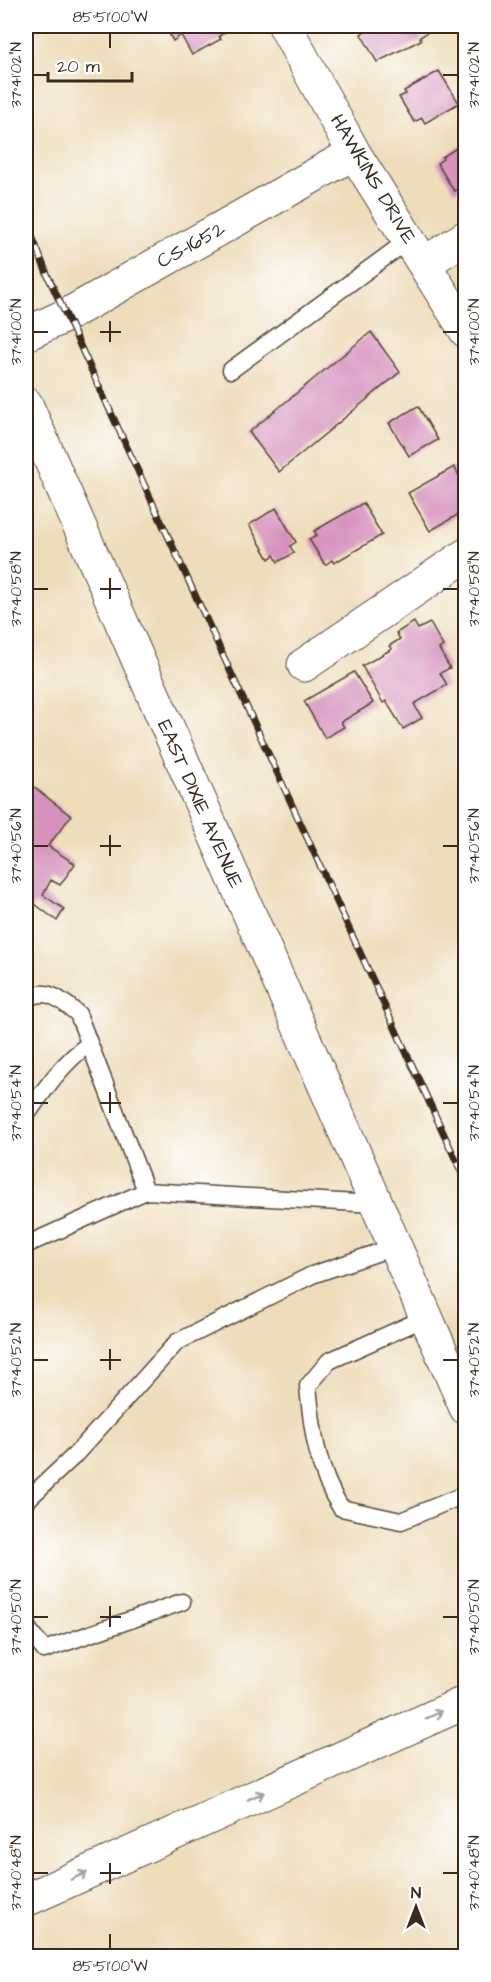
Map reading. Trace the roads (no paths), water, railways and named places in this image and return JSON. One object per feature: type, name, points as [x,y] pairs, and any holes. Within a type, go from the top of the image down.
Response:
[{"type":"main road","name":"HAWKINS DRIVE","points":[[285,26],[354,153],[418,251],[465,331]]},
{"type":"main road","name":"CS-1652","points":[[26,334],[67,315],[354,153]]},
{"type":"main road","points":[[418,251],[465,237]]},
{"type":"main road","name":"EAST DIXIE AVENUE","points":[[26,404],[425,1318]]},
{"type":"main road","points":[[304,665],[465,555]]},
{"type":"main road","points":[[425,1318],[465,1408]]},
{"type":"main road","points":[[26,1900],[465,1702]]},
{"type":"lane","points":[[231,370],[418,251]]},
{"type":"lane","points":[[26,999],[35,993],[56,995],[78,1014],[146,1191]]},
{"type":"lane","points":[[26,1116],[74,1054],[89,1044]]},
{"type":"lane","points":[[26,1245],[146,1191],[375,1204]]},
{"type":"lane","points":[[26,1501],[74,1456],[177,1342],[312,1275],[394,1247]]},
{"type":"lane","points":[[425,1318],[330,1362],[308,1386],[314,1432],[326,1485],[340,1508],[401,1521],[465,1494]]},
{"type":"lane","points":[[26,1626],[44,1650],[182,1602]]},
{"type":"railway","points":[[26,221],[47,274],[466,1182]]}]
